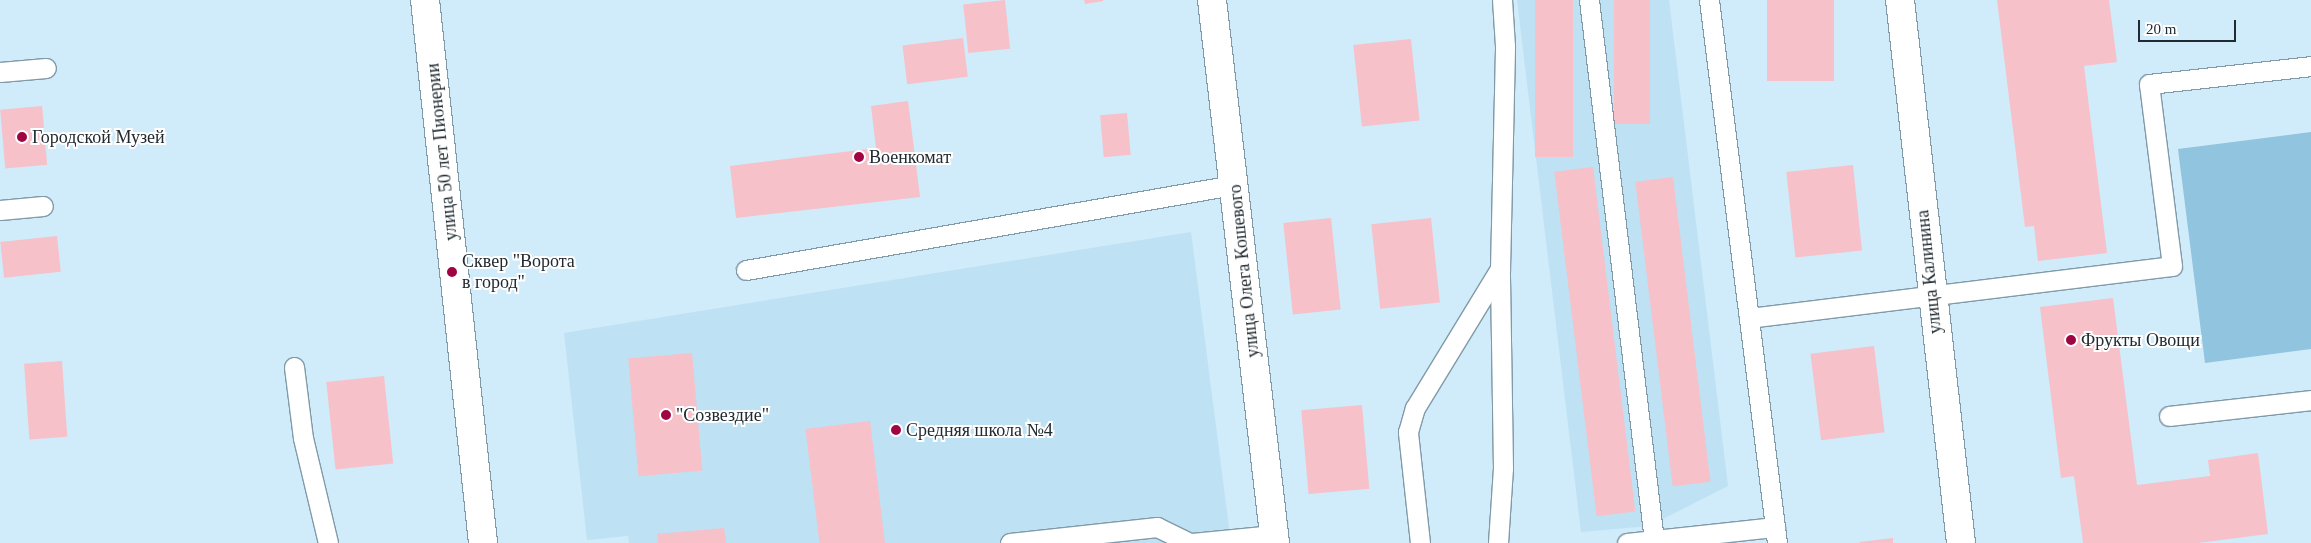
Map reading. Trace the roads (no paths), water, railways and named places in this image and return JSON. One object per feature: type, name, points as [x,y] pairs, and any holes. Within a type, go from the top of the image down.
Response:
[{"type":"street","name":"улица 50 лет Пионерии","points":[[425,0],[484,543]]},
{"type":"street","name":"улица Олега Кошевого","points":[[1212,0],[1274,539]]},
{"type":"street","name":"улица Калинина","points":[[1900,0],[1961,543]]},
{"type":"lane","points":[[1498,543],[1503,468],[1500,269],[1505,46],[1502,0]]},
{"type":"lane","points":[[1589,0],[1654,540]]},
{"type":"lane","points":[[1627,543],[1654,540],[1776,535],[1709,0]]},
{"type":"lane","points":[[1749,318],[2172,266],[2149,84],[2311,66]]},
{"type":"lane","points":[[0,72],[46,68]]},
{"type":"lane","points":[[746,270],[1234,185]]},
{"type":"lane","points":[[0,210],[42,206]]},
{"type":"lane","points":[[1420,543],[1408,432],[1415,408],[1500,269]]},
{"type":"lane","points":[[294,367],[303,438],[328,543]]},
{"type":"lane","points":[[2169,416],[2311,400]]},
{"type":"lane","points":[[1010,543],[1157,526],[1191,543],[1274,539]]},
{"type":"place","name":"Городской Музей","points":[[22,137]]},
{"type":"place","name":"Военкомат","points":[[859,157]]},
{"type":"place","name":"Сквер \"Ворота в город\"","points":[[452,272]]},
{"type":"place","name":"Фрукты Овощи","points":[[2071,340]]},
{"type":"place","name":"\"Созвездие\"","points":[[666,415]]},
{"type":"place","name":"Средняя школа №4","points":[[896,430]]}]
